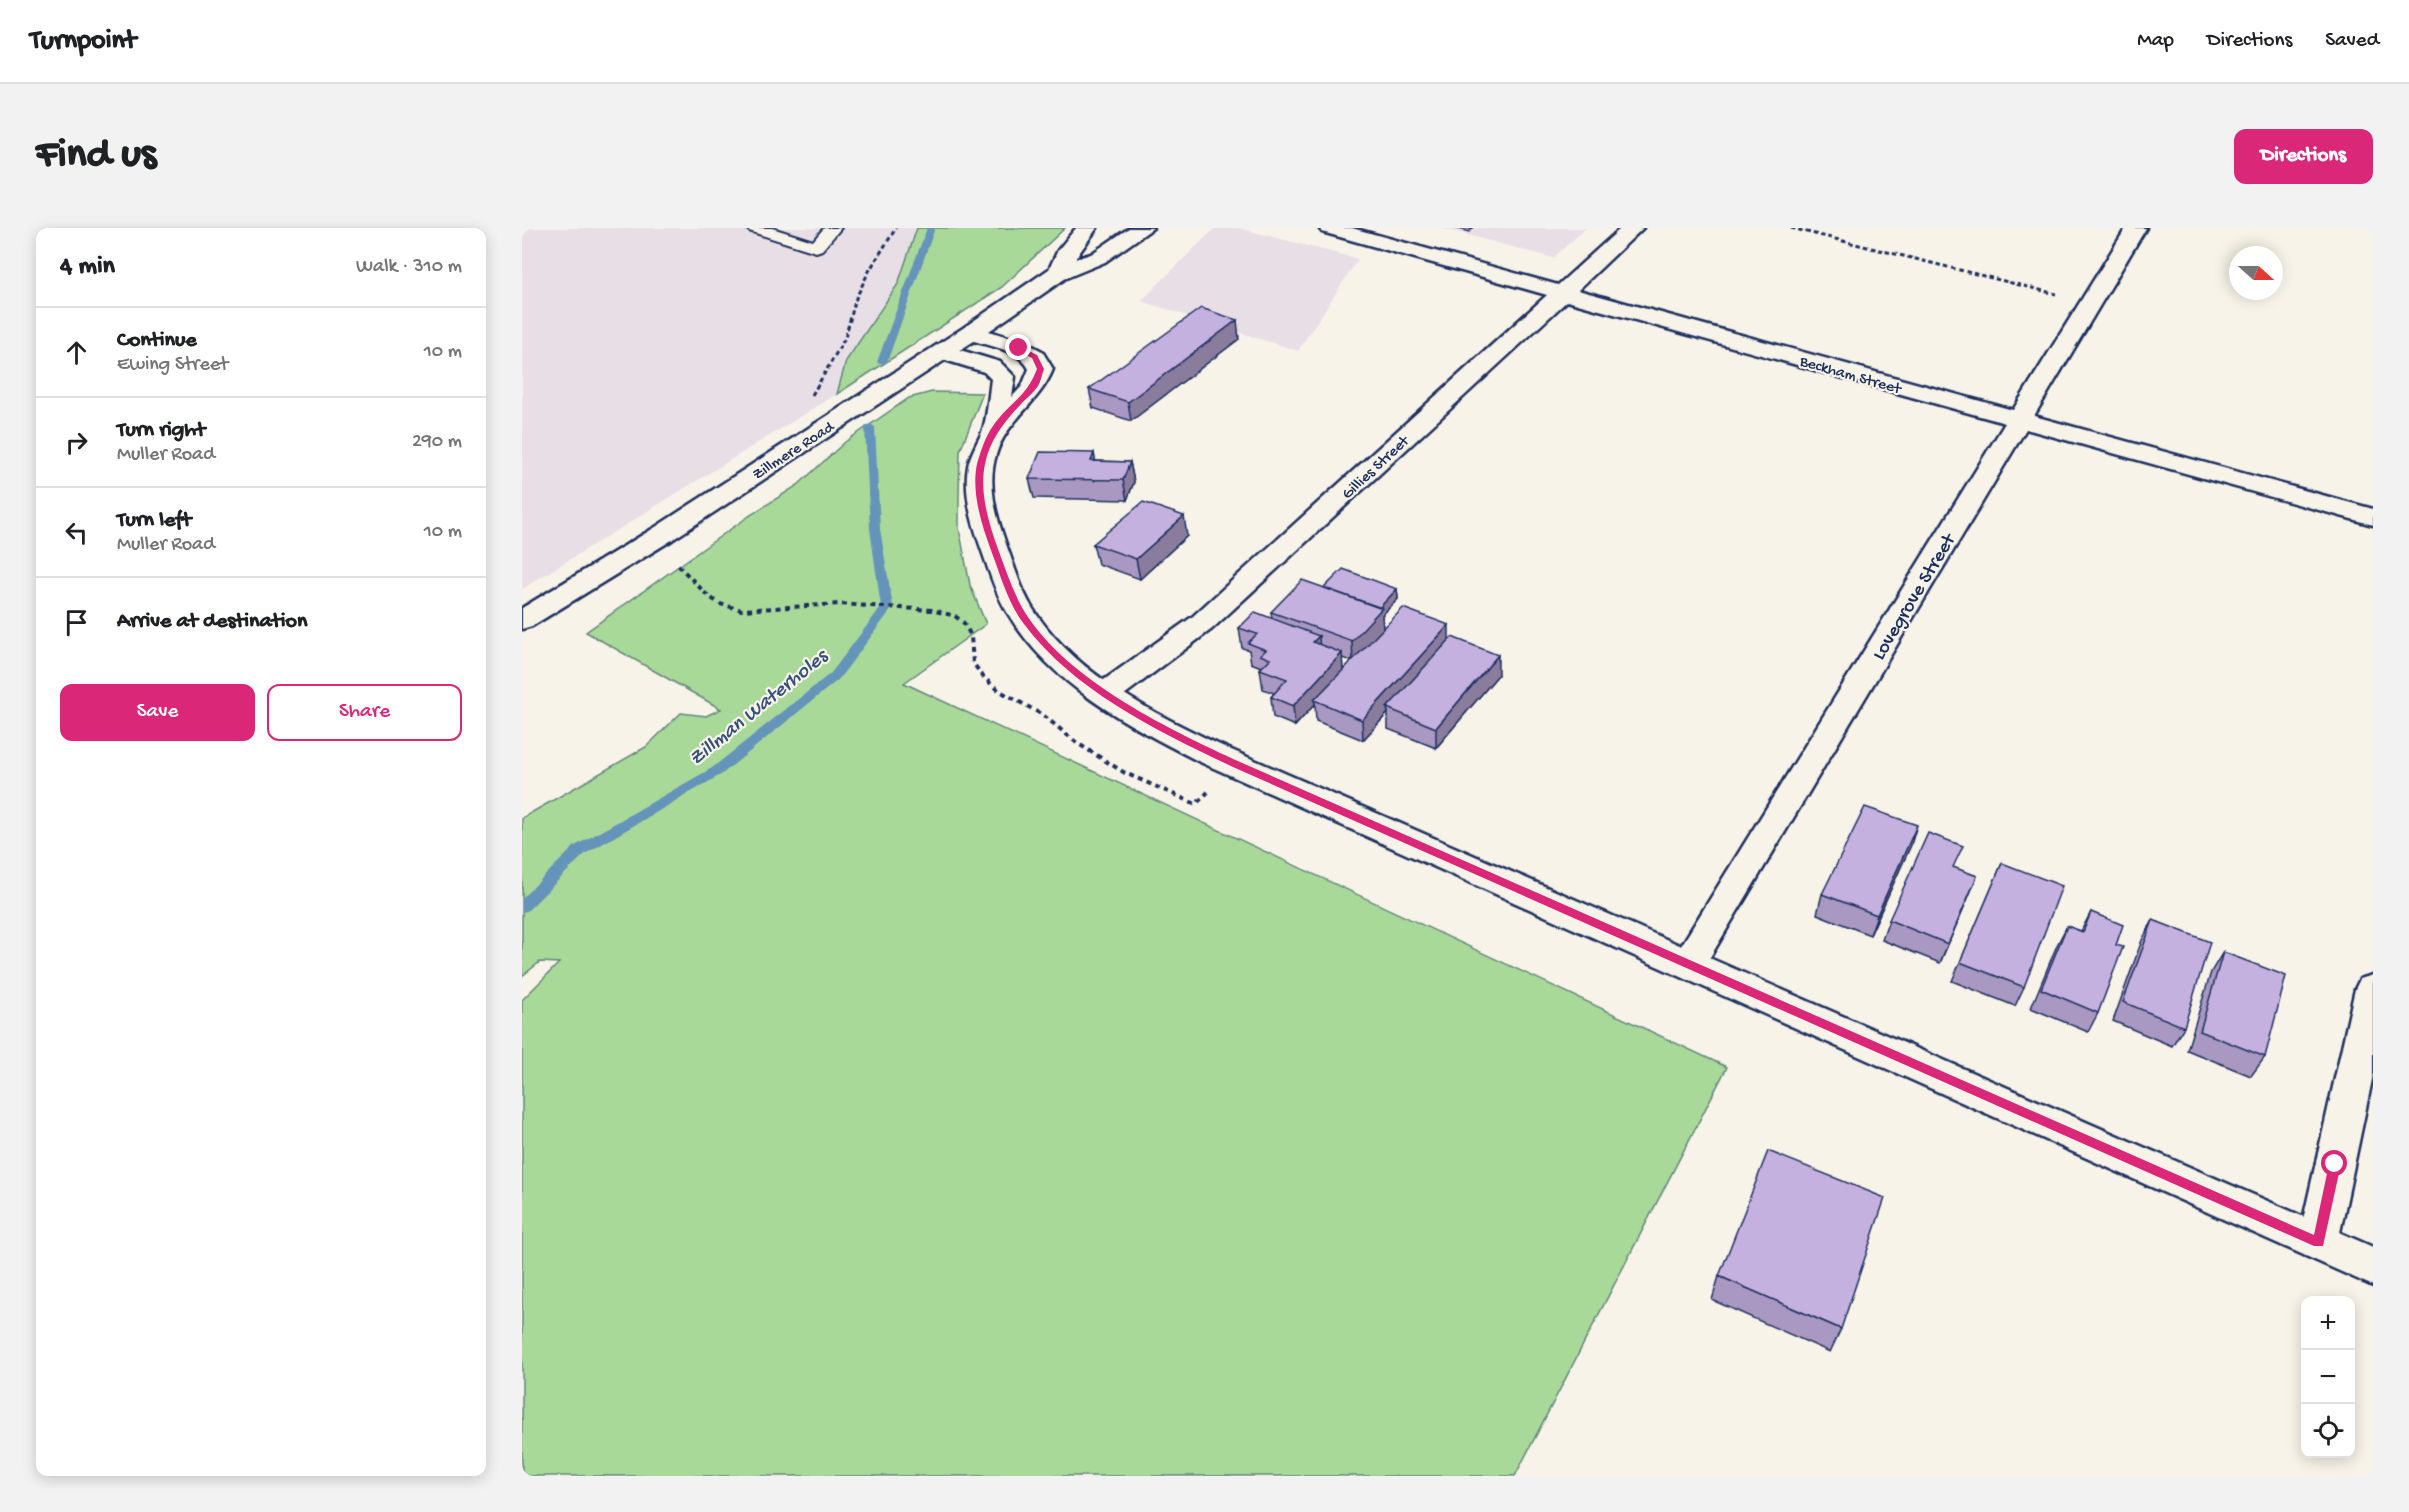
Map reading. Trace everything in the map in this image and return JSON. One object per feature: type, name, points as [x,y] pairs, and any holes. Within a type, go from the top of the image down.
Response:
[{"type":"street","name":"Zillmere Road","points":[[1058,273],[1070,250],[1087,228]]},
{"type":"street","name":"Zillmere Road","points":[[522,620],[641,548],[971,333],[1058,273],[1098,258],[1143,228]]},
{"type":"street","name":"Beckham Street","points":[[1329,228],[2373,517]]},
{"type":"street","name":"Gillies Street","points":[[1106,694],[1202,623],[1633,228]]},
{"type":"street","name":"Lovegrove Street","points":[[1688,964],[2136,228]]},
{"type":"street","points":[[971,333],[1034,356],[1041,369],[1034,386],[995,427]]},
{"type":"street","points":[[941,352],[992,367],[1004,377],[995,427],[981,464],[980,484],[983,512],[1011,595],[1027,622],[1069,667],[1106,694],[1174,736],[1209,753],[2373,1267]]},
{"type":"street","points":[[2318,1242],[2373,989]]},
{"type":"lane","points":[[755,228],[816,247],[833,228]]},
{"type":"path","points":[[810,399],[845,338],[856,298],[869,271],[896,228]]},
{"type":"path","points":[[1791,228],[2062,296]]},
{"type":"path","points":[[669,561],[680,565],[708,596],[720,604],[742,610],[839,604],[933,610],[955,616],[964,623],[971,636],[973,663],[984,678],[1000,691],[1043,714],[1077,743],[1125,773],[1196,804],[1203,796]]},
{"type":"shaded area","points":[[522,228],[917,228],[898,284],[846,361],[837,394],[522,589]]},
{"type":"shaded area","points":[[1215,228],[1239,228],[1358,259],[1298,351],[1141,301]]},
{"type":"shaded area","points":[[1441,228],[1586,228],[1553,258]]},
{"type":"green space","points":[[917,228],[1065,228],[1002,287],[837,394],[846,361],[898,284]]},
{"type":"green space","points":[[932,392],[983,393],[960,451],[959,528],[970,585],[986,624],[904,683],[1727,1067],[1515,1476],[522,1476],[522,1000],[559,963],[540,962],[522,976],[522,818],[646,747],[681,713],[706,716],[721,709],[586,632],[749,516],[798,485],[845,442],[909,398]]},
{"type":"building","points":[[1201,308],[1237,320],[1128,402],[1089,389]]},
{"type":"building","points":[[1040,452],[1094,453],[1091,461],[1130,462],[1123,480],[1029,479]]},
{"type":"building","points":[[1143,502],[1184,516],[1136,559],[1093,544]]},
{"type":"building","points":[[1343,569],[1397,589],[1379,608],[1324,588]]},
{"type":"building","points":[[1302,580],[1382,608],[1352,641],[1271,612]]},
{"type":"building","points":[[1403,608],[1449,625],[1362,720],[1314,700]]},
{"type":"building","points":[[1255,612],[1319,636],[1313,642],[1342,653],[1293,706],[1271,697],[1287,679],[1260,669],[1270,659],[1260,655],[1266,650],[1248,643],[1257,634],[1239,628]]},
{"type":"building","points":[[1452,637],[1498,655],[1436,728],[1387,708]]},
{"type":"building","points":[[1865,807],[1917,825],[1877,915],[1822,894]]},
{"type":"building","points":[[1928,833],[1963,846],[1953,867],[1977,876],[1948,944],[1889,920]]},
{"type":"building","points":[[2002,863],[2062,886],[2024,987],[1960,962]]},
{"type":"building","points":[[2091,912],[2123,925],[2116,945],[2123,947],[2098,1013],[2041,989],[2067,926],[2083,932]]},
{"type":"building","points":[[2153,920],[2210,942],[2184,1027],[2123,1002]]},
{"type":"building","points":[[2223,952],[2286,976],[2265,1057],[2200,1031]]},
{"type":"building","points":[[1768,1151],[1885,1198],[1841,1329],[1719,1276]]},
{"type":"waterway","name":"Zillman Waterholes","points":[[882,362],[931,228]]},
{"type":"waterway","name":"Zillman Waterholes","points":[[522,907],[580,850],[717,771],[835,676],[887,607],[875,529],[870,427]]},
{"type":"route","points":[[1019,348],[1034,356],[1041,369],[1034,386],[995,427],[981,464],[980,484],[983,512],[991,540],[1011,595],[1027,622],[1069,667],[1136,714],[1174,736],[1236,765],[2318,1242],[2335,1164]]}]
